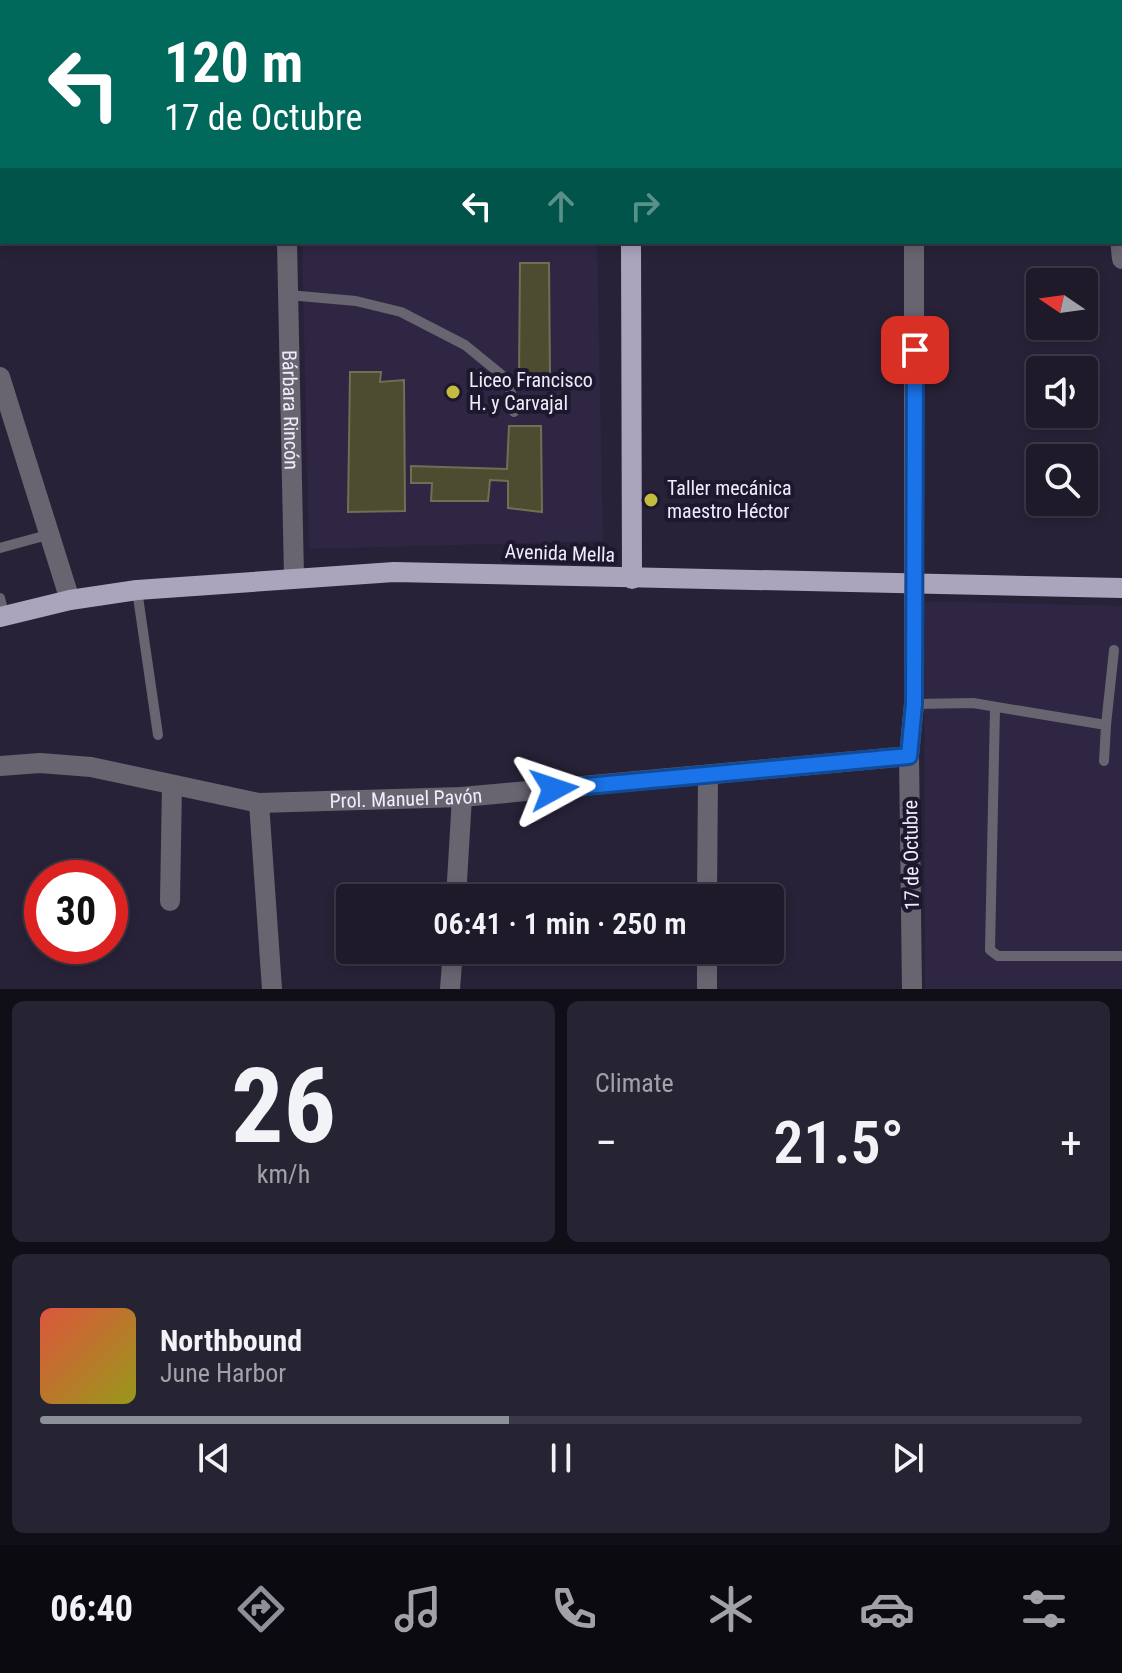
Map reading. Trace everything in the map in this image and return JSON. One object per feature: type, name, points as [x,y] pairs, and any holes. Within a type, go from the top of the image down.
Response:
[{"type":"main road","points":[[631,244],[632,579]]},
{"type":"main road","name":"Avenida Mella","points":[[1,610],[137,590],[394,572],[632,579],[914,581],[1122,588]]},
{"type":"street","name":"Bárbara Rincón","points":[[287,244],[294,577]]},
{"type":"street","name":"17 de Octubre","points":[[912,989],[909,756],[914,704],[914,244]]},
{"type":"street","points":[[0,377],[70,600]]},
{"type":"street","name":"Prol. Manuel Pavón","points":[[0,766],[40,763],[91,767],[259,803],[462,797],[909,756]]},
{"type":"street","points":[[707,884],[708,776]]},
{"type":"street","points":[[170,901],[172,785]]},
{"type":"street","points":[[457,884],[462,797]]},
{"type":"street","points":[[259,803],[272,989]]},
{"type":"street","points":[[450,989],[452,964]]},
{"type":"street","points":[[707,964],[707,989]]},
{"type":"lane","points":[[288,295],[356,301],[401,312],[465,345],[509,381],[514,412]]},
{"type":"lane","points":[[0,548],[51,534]]},
{"type":"lane","points":[[137,590],[158,735]]},
{"type":"lane","points":[[1104,761],[1114,650]]},
{"type":"lane","points":[[914,704],[973,703],[1106,725]]},
{"type":"lane","points":[[995,708],[990,950],[998,956],[1122,956]]},
{"type":"shaded area","name":"Liceo Francisco H. y Carvajal","points":[[302,244],[597,244],[603,541],[309,549]]},
{"type":"shaded area","points":[[924,601],[1122,606],[1122,989],[925,989]]},
{"type":"building","points":[[520,263],[549,263],[550,378],[519,379]]},
{"type":"building","points":[[350,372],[381,372],[380,382],[404,380],[405,511],[348,512]]},
{"type":"building","points":[[509,426],[541,426],[542,512],[508,508],[508,481],[490,480],[488,501],[431,501],[432,483],[411,483],[411,466],[507,469]]},
{"type":"place","name":"Liceo Francisco H. y Carvajal","points":[[453,392]]},
{"type":"place","name":"Taller mecánica maestro Héctor","points":[[651,500]]},
{"type":"route","points":[[554,789],[909,756],[914,704],[915,350]]}]
